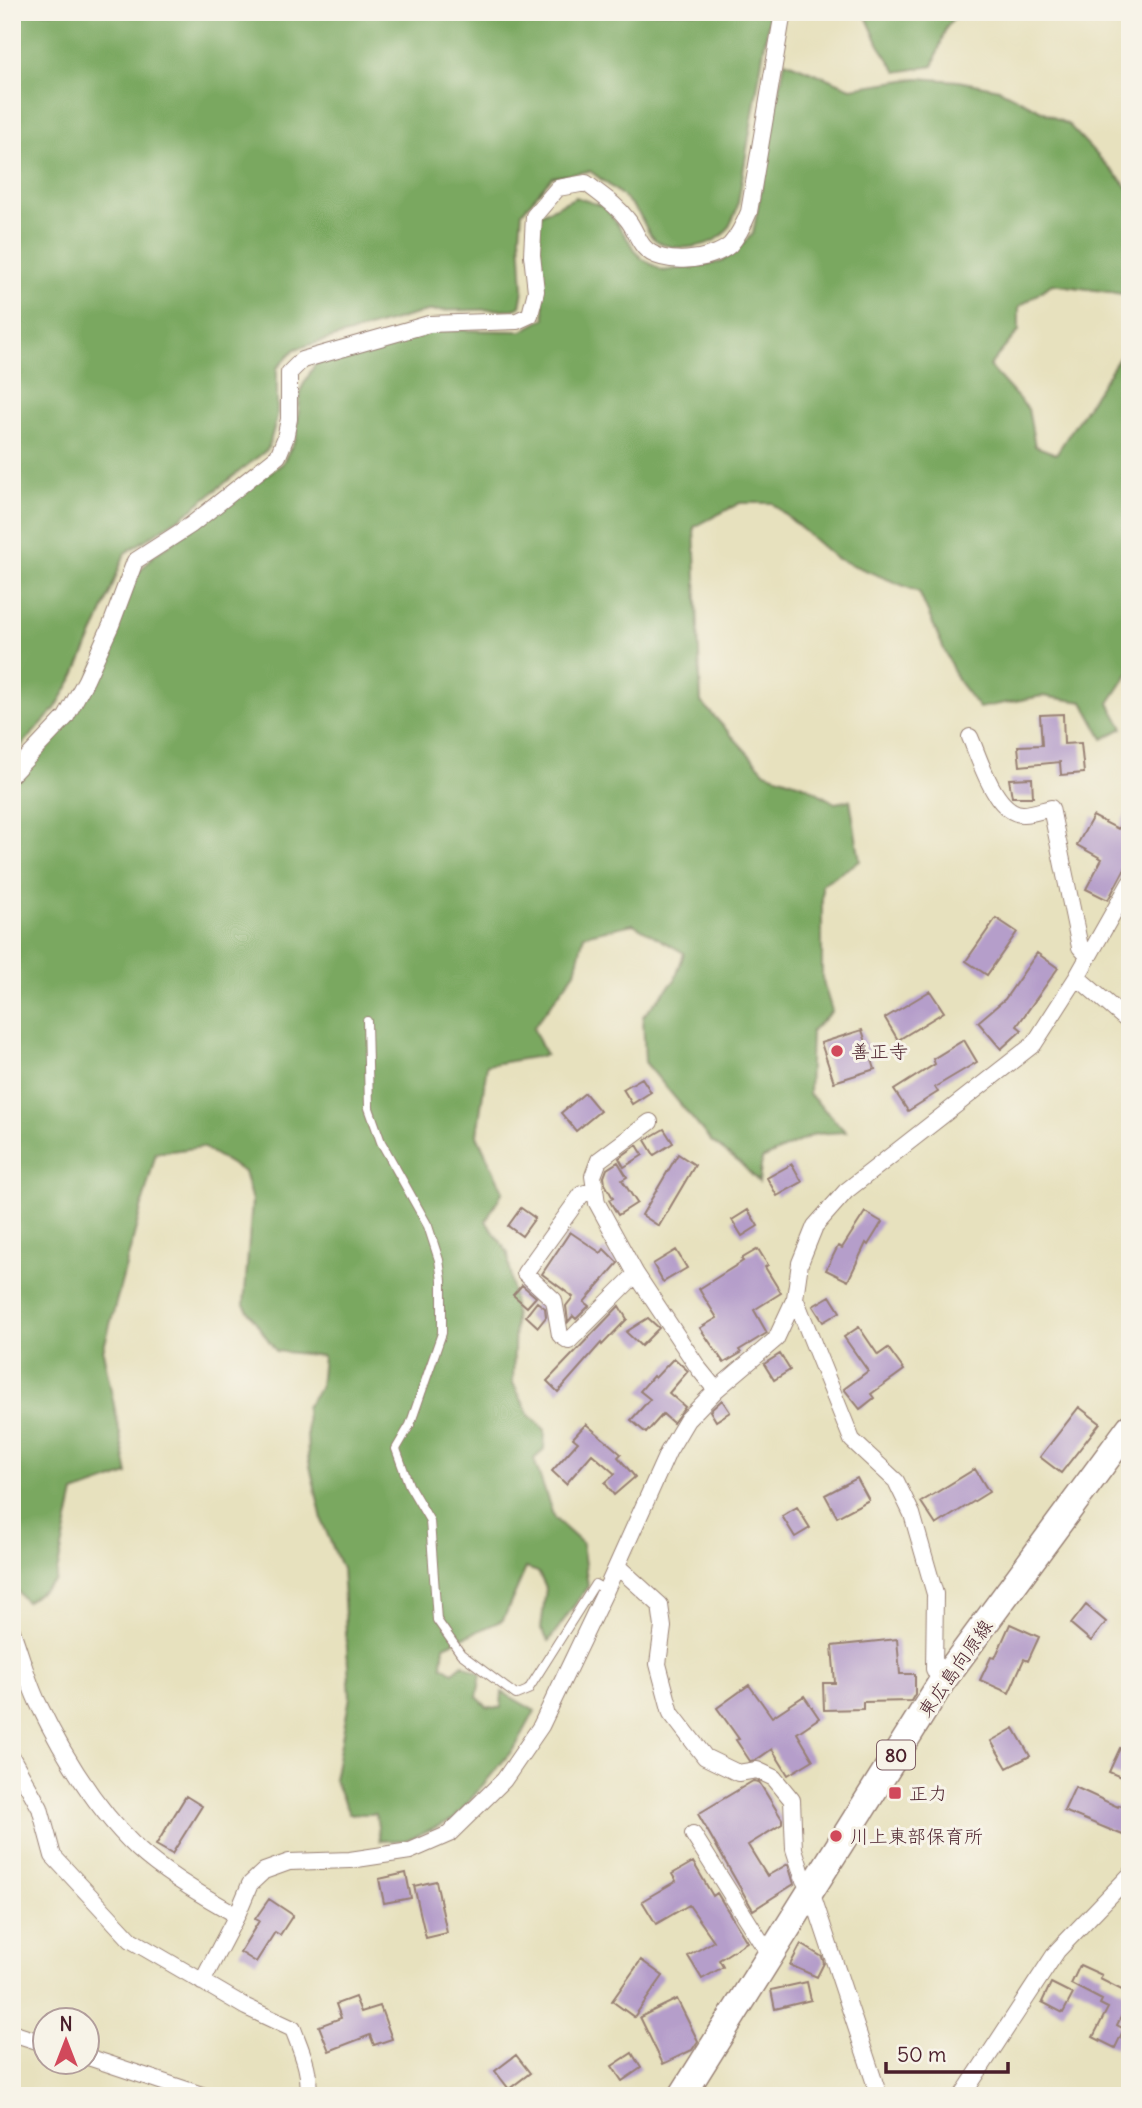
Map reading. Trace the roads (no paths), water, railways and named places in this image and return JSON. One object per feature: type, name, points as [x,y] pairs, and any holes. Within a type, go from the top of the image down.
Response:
[{"type":"main road","name":"東広島向原線","points":[[682,2096],[941,1683],[1130,1427]]},
{"type":"street","points":[[12,774],[66,717],[111,625],[135,561],[191,525],[278,456],[289,419],[289,373],[302,360],[429,324],[517,321],[530,315],[536,291],[532,255],[534,216],[558,188],[586,183],[615,205],[629,221],[645,248],[662,258],[679,261],[727,247],[739,234],[749,212],[783,12]]},
{"type":"street","points":[[970,737],[998,801],[1009,810],[1023,814],[1051,808],[1080,947],[1088,956]]},
{"type":"street","points":[[202,1982],[250,1884],[264,1871],[289,1862],[350,1860],[410,1851],[449,1834],[504,1780],[541,1726],[668,1452],[687,1420],[716,1390],[776,1339],[794,1298],[800,1263],[815,1226],[846,1191],[1034,1044],[1077,977],[1130,883]]},
{"type":"street","points":[[1077,977],[1130,1023]]},
{"type":"street","points":[[650,1122],[599,1160],[593,1176],[597,1203],[636,1274],[716,1390]]},
{"type":"street","points":[[595,1190],[582,1194],[525,1273],[554,1300],[560,1335],[569,1341],[636,1274]]},
{"type":"street","points":[[794,1298],[852,1440],[896,1481],[912,1514],[935,1594],[934,1669],[941,1683]]},
{"type":"street","points":[[617,1566],[660,1605],[663,1627],[658,1664],[671,1713],[705,1758],[738,1773],[757,1770],[774,1778],[792,1800],[794,1849],[804,1880],[811,1891],[879,2096]]},
{"type":"street","points":[[12,1632],[37,1701],[102,1810],[139,1850],[207,1899],[237,1915]]},
{"type":"street","points":[[12,1758],[40,1808],[52,1856],[131,1940],[202,1982],[293,2029],[302,2054],[309,2088],[307,2096]]},
{"type":"street","points":[[693,1834],[761,1942],[772,1950]]},
{"type":"street","points":[[962,2096],[1057,1951],[1130,1875]]},
{"type":"street","points":[[12,2033],[32,2039]]},
{"type":"street","points":[[102,2062],[205,2096]]},
{"type":"lane","points":[[367,1021],[369,1108],[381,1142],[428,1226],[439,1260],[442,1280],[442,1333],[410,1425],[396,1450],[409,1485],[430,1521],[437,1620],[461,1654],[516,1695],[528,1690],[595,1584],[606,1590]]},
{"type":"place","name":"善正寺","points":[[837,1051]]},
{"type":"place","name":"正力","points":[[895,1793]]},
{"type":"place","name":"川上東部保育所","points":[[836,1836]]}]
